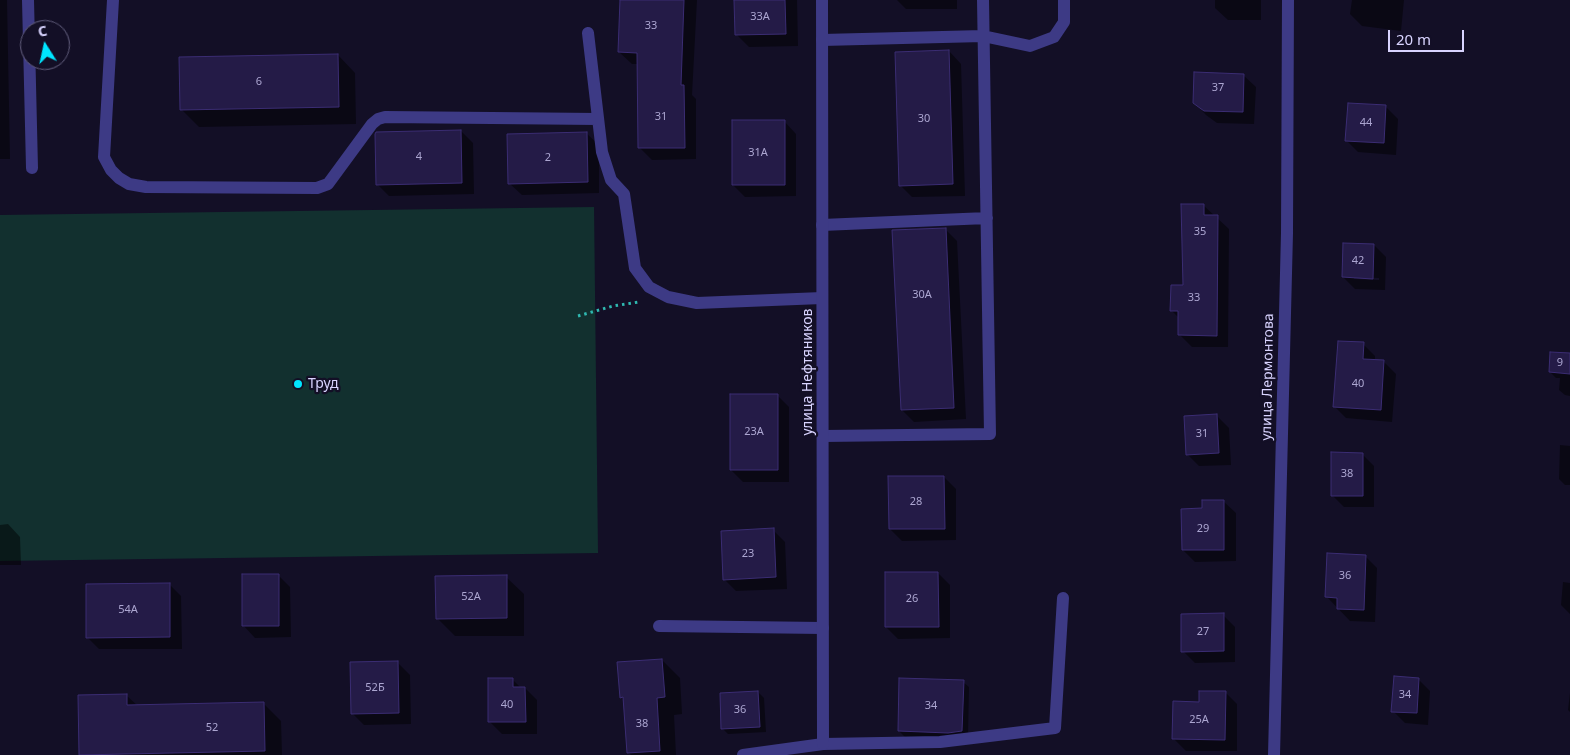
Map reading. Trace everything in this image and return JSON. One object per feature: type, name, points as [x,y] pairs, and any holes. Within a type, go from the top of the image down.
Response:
[{"type":"street","points":[[28,0],[32,168]]},
{"type":"street","points":[[113,0],[104,157],[111,170],[129,184],[146,187],[317,188],[328,184],[372,124],[378,119],[385,117],[598,120]]},
{"type":"street","name":"улица Нефтяников","points":[[822,0],[823,744]]},
{"type":"street","points":[[823,436],[990,434],[983,0]]},
{"type":"street","points":[[822,40],[984,36],[1030,46],[1054,37],[1064,22],[1064,0]]},
{"type":"street","name":"улица Лермонтова","points":[[1274,755],[1287,233],[1288,0]]},
{"type":"street","points":[[588,33],[602,152],[611,180],[624,194],[635,268],[649,287],[668,298],[697,303],[822,298]]},
{"type":"street","points":[[822,225],[987,218]]},
{"type":"street","points":[[743,755],[823,744],[940,742],[1055,728],[1063,598]]},
{"type":"street","points":[[659,626],[823,628]]},
{"type":"path","points":[[578,316],[613,306],[668,298]]},
{"type":"green space","name":"Труд","points":[[594,207],[598,553],[0,561],[0,215]]},
{"type":"building","points":[[620,0],[684,0],[681,85],[684,85],[685,148],[638,148],[637,53],[618,52]]},
{"type":"building","points":[[734,0],[785,0],[786,34],[735,35]]},
{"type":"building","points":[[949,50],[953,184],[899,186],[895,52]]},
{"type":"building","points":[[338,54],[339,107],[180,110],[179,57]]},
{"type":"building","points":[[1194,72],[1244,74],[1243,112],[1204,111],[1193,103]]},
{"type":"building","points":[[1348,103],[1386,105],[1384,143],[1345,141]]},
{"type":"building","points":[[732,120],[785,120],[785,185],[732,185]]},
{"type":"building","points":[[461,130],[462,183],[376,185],[376,132]]},
{"type":"building","points":[[587,132],[588,182],[508,184],[507,134]]},
{"type":"building","points":[[1181,204],[1204,204],[1204,215],[1218,215],[1217,336],[1178,335],[1178,311],[1170,311],[1171,285],[1183,285]]},
{"type":"building","points":[[946,228],[954,408],[901,410],[892,230]]},
{"type":"building","points":[[1343,243],[1374,244],[1373,279],[1342,277]]},
{"type":"building","points":[[1338,341],[1364,342],[1363,359],[1384,360],[1381,410],[1333,407]]},
{"type":"building","points":[[1550,352],[1570,353],[1570,374],[1549,372]]},
{"type":"building","points":[[730,394],[778,394],[778,470],[730,470]]},
{"type":"building","points":[[1217,414],[1219,453],[1186,455],[1184,416]]},
{"type":"building","points":[[1331,452],[1363,453],[1363,496],[1331,496]]},
{"type":"building","points":[[888,476],[944,476],[945,529],[889,529]]},
{"type":"building","points":[[1202,500],[1224,500],[1224,550],[1182,550],[1181,509],[1202,508]]},
{"type":"building","points":[[774,528],[776,577],[723,580],[721,531]]},
{"type":"building","points":[[1327,553],[1366,555],[1364,610],[1337,609],[1337,598],[1325,597]]},
{"type":"building","points":[[885,572],[938,572],[939,627],[885,627]]},
{"type":"building","points":[[242,574],[279,574],[279,626],[242,626]]},
{"type":"building","points":[[507,575],[507,618],[436,619],[435,576]]},
{"type":"building","points":[[170,583],[170,637],[86,638],[86,584]]},
{"type":"building","points":[[1224,613],[1224,651],[1181,652],[1181,614]]},
{"type":"building","points":[[662,659],[665,697],[657,698],[660,751],[627,753],[623,697],[620,698],[617,662]]},
{"type":"building","points":[[398,661],[399,713],[351,714],[350,662]]},
{"type":"building","points":[[1394,676],[1419,678],[1417,713],[1391,712]]},
{"type":"building","points":[[488,678],[513,678],[513,687],[525,687],[526,722],[488,722]]},
{"type":"building","points":[[899,678],[964,680],[962,731],[948,733],[898,731]]},
{"type":"building","points":[[758,691],[760,727],[721,729],[720,693]]},
{"type":"building","points":[[1199,691],[1226,691],[1225,740],[1172,739],[1173,701],[1199,702]]},
{"type":"building","points":[[127,694],[127,705],[264,702],[265,751],[79,755],[78,695]]},
{"type":"place","name":"Труд","points":[[298,384]]}]
